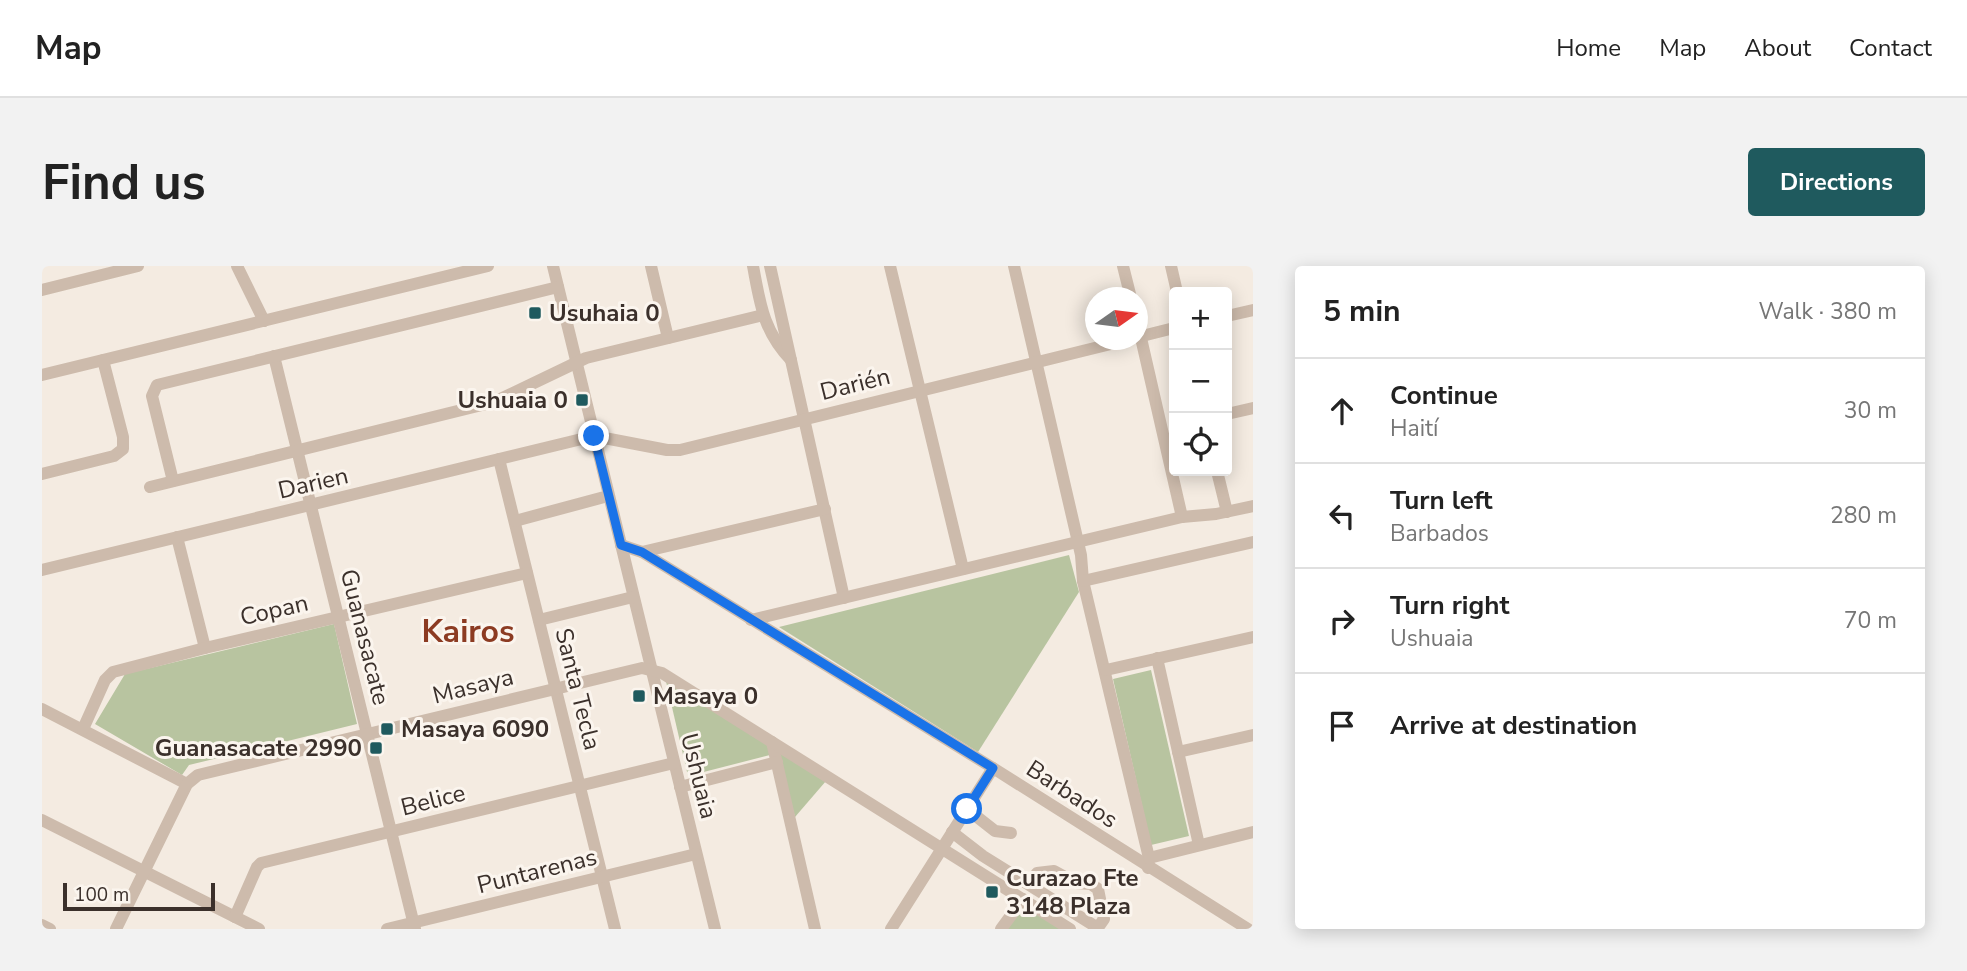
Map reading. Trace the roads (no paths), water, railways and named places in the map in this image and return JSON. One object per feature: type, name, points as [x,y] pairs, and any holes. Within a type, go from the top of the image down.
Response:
[{"type":"street","points":[[42,290],[138,266]]},
{"type":"street","points":[[237,266],[264,321]]},
{"type":"street","points":[[42,375],[463,269],[488,266]]},
{"type":"street","name":"Ushuaia","points":[[553,266],[715,929]]},
{"type":"street","points":[[651,266],[668,338]]},
{"type":"street","points":[[753,266],[763,315],[774,340],[791,360]]},
{"type":"street","points":[[770,266],[844,598]]},
{"type":"street","points":[[890,266],[963,569]]},
{"type":"street","points":[[1014,266],[1148,863],[1199,845],[1253,832]]},
{"type":"street","points":[[1123,266],[1128,287]]},
{"type":"street","points":[[1171,266],[1176,287]]},
{"type":"street","points":[[173,481],[152,396],[154,388],[162,383],[558,287]]},
{"type":"street","points":[[1232,315],[1253,310]]},
{"type":"street","points":[[150,487],[494,402],[576,362],[763,315]]},
{"type":"street","name":"Darién","points":[[1148,332],[1169,329]]},
{"type":"street","name":"Darién","points":[[594,436],[673,451],[1085,349]]},
{"type":"street","points":[[1142,350],[1168,427],[1182,517]]},
{"type":"street","name":"Guanasacate","points":[[274,356],[414,926]]},
{"type":"street","points":[[42,474],[114,456],[123,449],[123,437],[103,360]]},
{"type":"street","points":[[1231,413],[1253,408]]},
{"type":"street","name":"Darien","points":[[42,570],[594,436]]},
{"type":"street","name":"Santa Tecla","points":[[499,459],[615,929]]},
{"type":"street","points":[[1218,476],[1227,512]]},
{"type":"street","points":[[515,521],[608,496]]},
{"type":"street","points":[[751,620],[1182,517],[1253,506]]},
{"type":"street","points":[[642,552],[825,509]]},
{"type":"street","points":[[177,537],[205,648]]},
{"type":"street","points":[[1083,581],[1253,542]]},
{"type":"street","name":"Barbados","points":[[621,545],[642,552],[1148,863],[1248,929]]},
{"type":"street","name":"Copan","points":[[83,729],[106,680],[113,672],[527,573]]},
{"type":"street","points":[[539,620],[633,597]]},
{"type":"street","points":[[1106,670],[1253,637]]},
{"type":"street","points":[[1157,658],[1199,845]]},
{"type":"street","name":"Masaya","points":[[187,784],[192,778],[206,772],[556,687],[635,669],[650,669]]},
{"type":"street","points":[[650,669],[662,673],[1070,929]]},
{"type":"street","points":[[42,709],[187,784],[116,929]]},
{"type":"street","points":[[1178,752],[1253,735]]},
{"type":"street","points":[[772,742],[815,929]]},
{"type":"street","points":[[680,787],[777,762]]},
{"type":"street","name":"Belice","points":[[235,917],[261,863],[674,763]]},
{"type":"street","points":[[891,929],[993,768]]},
{"type":"street","points":[[967,809],[995,831],[1011,833]]},
{"type":"street","points":[[42,820],[259,929]]},
{"type":"street","points":[[952,832],[983,856],[1098,929],[1104,919],[1098,889],[1091,884],[1076,883],[1055,871],[1037,873],[1029,884]]},
{"type":"street","name":"Puntarenas","points":[[387,929],[414,926],[696,854]]},
{"type":"street","points":[[1001,929],[1023,899]]},
{"type":"street","points":[[42,925],[50,929]]},
{"type":"place","name":"Usuhaia 0","points":[[535,313]]},
{"type":"place","name":"Ushuaia 0","points":[[582,400]]},
{"type":"place","name":"Masaya 0","points":[[639,696]]},
{"type":"place","name":"Masaya 6090","points":[[387,729]]},
{"type":"place","name":"Guanasacate 2990","points":[[376,748]]},
{"type":"place","name":"Curazao Fte 3148 Plaza","points":[[992,892]]},
{"type":"district","name":"Kairos","points":[[468,631]]}]
